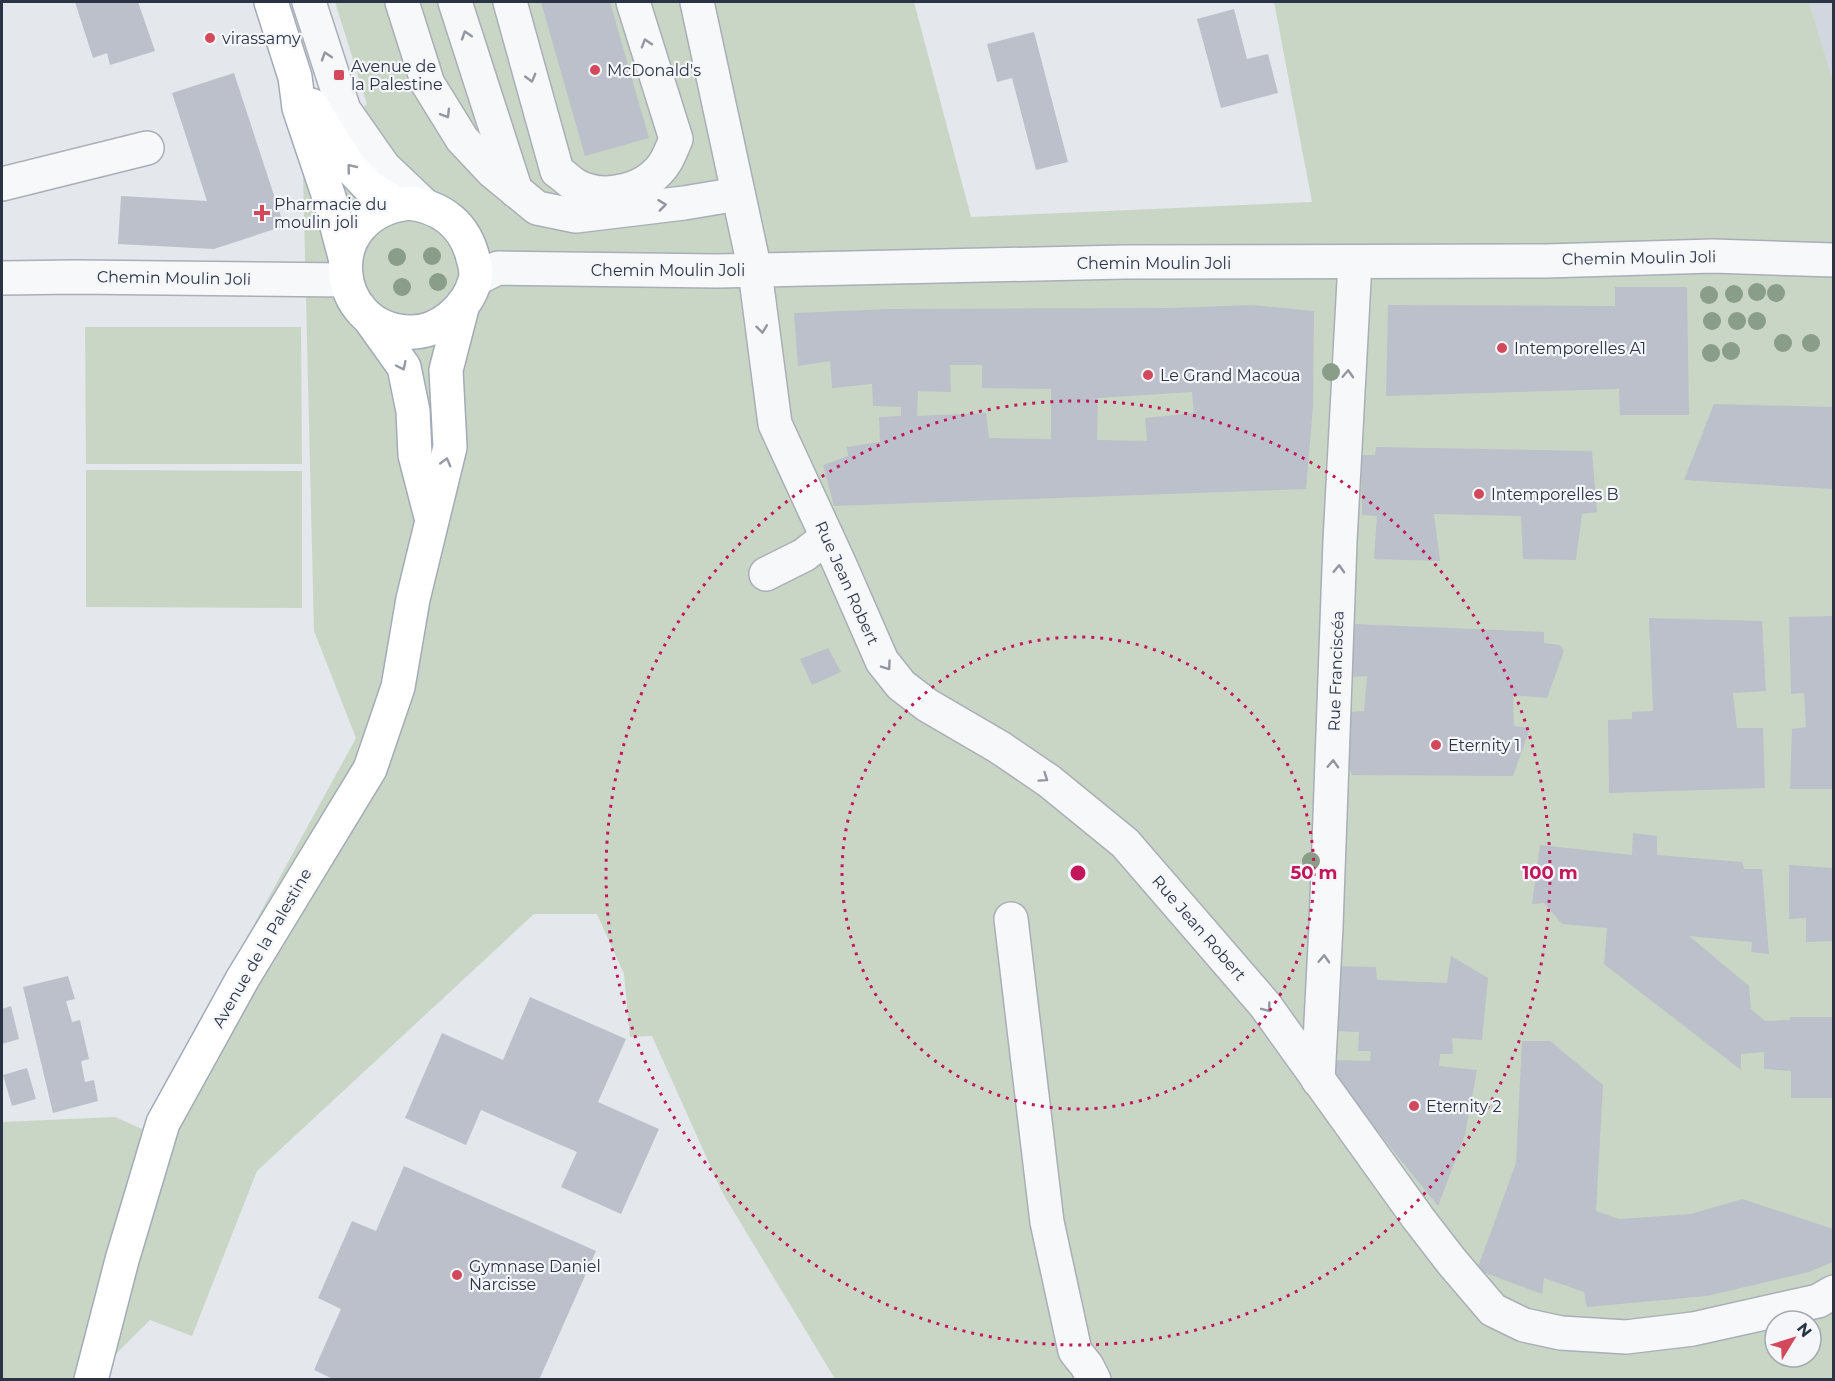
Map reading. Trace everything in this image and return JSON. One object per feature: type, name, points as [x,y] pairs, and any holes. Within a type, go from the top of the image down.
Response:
[{"type":"main road","points":[[271,2],[295,77],[299,108],[329,197],[355,301],[369,318],[388,328],[408,333],[429,329],[448,320],[469,291],[474,261],[468,241],[457,224],[442,212],[410,204],[369,187],[348,165],[295,77]]},
{"type":"main road","points":[[346,268],[352,238],[362,223],[378,211],[410,204]]},
{"type":"main road","name":"Avenue de la Palestine","points":[[91,1380],[122,1260],[163,1123],[243,978],[370,769],[398,687],[413,599],[450,447],[446,370],[469,291]]},
{"type":"main road","name":"Avenue de la Palestine","points":[[369,318],[404,367],[412,411],[415,455],[431,519]]},
{"type":"street","points":[[309,2],[344,110],[410,204]]},
{"type":"street","points":[[402,2],[428,84],[462,139],[492,171],[537,208],[576,216],[738,194]]},
{"type":"street","points":[[455,2],[516,191]]},
{"type":"street","points":[[510,2],[557,171],[576,186],[601,193],[626,190],[649,180],[666,162],[676,139],[633,2]]},
{"type":"street","name":"Rue Jean Robert","points":[[696,2],[755,271],[775,424],[882,661],[901,685],[927,705],[999,747],[1049,781],[1125,843],[1265,1005],[1452,1262],[1493,1310],[1524,1325],[1561,1333],[1626,1338],[1693,1329],[1818,1301],[1833,1292]]},
{"type":"street","points":[[2,184],[147,148]]},
{"type":"street","name":"Chemin Moulin Joli","points":[[469,291],[498,268],[755,271],[1124,262],[1546,261],[1713,256],[1833,260]]},
{"type":"street","name":"Rue Franciscéa","points":[[1318,1080],[1340,541],[1355,262]]},
{"type":"street","name":"Chemin Moulin Joli","points":[[2,278],[346,268]]},
{"type":"street","points":[[766,574],[804,555],[827,537]]},
{"type":"street","points":[[1011,919],[1047,1222],[1075,1350],[1094,1380]]},
{"type":"shaded area","points":[[1809,2],[1833,2],[1833,86]]},
{"type":"green space","points":[[335,2],[914,2],[971,217],[1312,202],[1274,2],[1809,2],[1834,86],[1833,1379],[835,1379],[722,1192],[652,1036],[630,1037],[624,974],[597,914],[534,914],[257,1171],[192,1336],[150,1320],[91,1379],[2,1379],[2,1122],[115,1117],[142,1129],[356,738],[314,631],[302,132],[351,118],[367,104]]},
{"type":"green space","points":[[85,327],[301,327],[302,464],[86,464]]},
{"type":"green space","points":[[86,470],[302,471],[302,608],[86,607]]},
{"type":"building","points":[[75,2],[138,2],[155,51],[110,65],[107,53],[93,58]]},
{"type":"building","name":"McDonald's","points":[[541,2],[610,2],[649,138],[585,156]]},
{"type":"building","points":[[1234,9],[1247,59],[1268,54],[1278,93],[1221,108],[1197,19]]},
{"type":"building","points":[[1034,32],[1068,162],[1036,170],[1012,78],[997,82],[987,44]]},
{"type":"building","points":[[234,73],[284,226],[214,249],[118,244],[121,196],[207,201],[172,93]]},
{"type":"building","name":"Intemporelles A1","points":[[1615,287],[1687,287],[1689,415],[1620,415],[1619,389],[1386,396],[1388,305],[1615,306]]},
{"type":"building","points":[[1252,305],[1314,311],[1313,407],[1306,489],[834,506],[823,465],[848,456],[847,447],[880,442],[879,417],[901,416],[901,407],[873,406],[872,384],[832,388],[830,361],[798,366],[794,313],[891,309],[1172,308]],"holes":[[[950,365],[982,365],[982,388],[1051,389],[1051,439],[989,438],[986,413],[917,416],[918,391],[951,392]],[[1192,392],[1194,413],[1145,418],[1147,441],[1097,440],[1098,398]]]},
{"type":"building","points":[[1714,404],[1833,407],[1833,489],[1684,480]]},
{"type":"building","name":"Intemporelles B","points":[[1376,447],[1592,451],[1597,512],[1582,514],[1576,560],[1523,559],[1521,516],[1434,514],[1440,561],[1374,559],[1377,516],[1362,515],[1361,455],[1375,455]]},
{"type":"building","points":[[1833,616],[1833,789],[1790,789],[1792,729],[1806,727],[1804,693],[1791,694],[1789,617]]},
{"type":"building","points":[[1649,618],[1762,621],[1766,691],[1733,693],[1737,728],[1763,728],[1765,788],[1609,793],[1608,720],[1632,719],[1632,712],[1653,711]]},
{"type":"building","points":[[1354,624],[1544,632],[1544,643],[1560,645],[1564,651],[1547,698],[1513,695],[1514,726],[1530,728],[1513,776],[1352,775],[1347,762],[1349,712],[1364,711],[1367,676],[1352,677]]},
{"type":"building","points":[[828,648],[841,672],[812,685],[800,659]]},
{"type":"building","points":[[1633,833],[1657,836],[1657,855],[1742,862],[1744,869],[1762,869],[1769,954],[1751,952],[1752,942],[1689,936],[1749,986],[1751,1009],[1765,1021],[1790,1020],[1790,1017],[1833,1017],[1833,1098],[1791,1098],[1791,1071],[1764,1069],[1764,1052],[1741,1054],[1741,1070],[1604,964],[1607,928],[1562,924],[1544,903],[1532,904],[1540,845],[1632,855]]},
{"type":"building","points":[[1789,865],[1833,868],[1833,941],[1806,942],[1806,918],[1789,919]]},
{"type":"building","points":[[1451,956],[1488,978],[1482,1040],[1452,1038],[1453,1054],[1440,1054],[1439,1066],[1477,1070],[1465,1135],[1438,1206],[1333,1076],[1334,1060],[1370,1061],[1371,1051],[1358,1051],[1359,1032],[1335,1031],[1338,966],[1376,967],[1377,980],[1447,983]]},
{"type":"building","points":[[68,976],[75,999],[66,1001],[72,1022],[80,1020],[89,1059],[81,1061],[85,1082],[94,1080],[98,1101],[53,1113],[23,987]]},
{"type":"building","points":[[530,997],[626,1039],[598,1102],[659,1129],[621,1214],[561,1187],[577,1152],[481,1110],[466,1145],[405,1118],[442,1033],[503,1060]]},
{"type":"building","points":[[11,1006],[19,1039],[2,1044],[2,1009]]},
{"type":"building","points":[[1522,1041],[1550,1041],[1603,1085],[1596,1211],[1619,1219],[1691,1214],[1742,1199],[1833,1229],[1833,1262],[1809,1272],[1707,1296],[1587,1307],[1584,1292],[1544,1278],[1542,1294],[1477,1270],[1516,1163]]},
{"type":"building","points":[[27,1068],[36,1099],[12,1106],[3,1075]]},
{"type":"building","name":"Gymnase Daniel Narcisse","points":[[404,1166],[596,1251],[539,1380],[335,1380],[314,1370],[341,1309],[318,1298],[352,1221],[376,1231]]},
{"type":"place","name":"virassamy","points":[[210,38]]},
{"type":"place","name":"McDonald's","points":[[595,70]]},
{"type":"place","name":"Avenue de la Palestine","points":[[339,75]]},
{"type":"place","name":"Pharmacie du moulin joli","points":[[262,213]]},
{"type":"place","name":"Intemporelles A1","points":[[1502,348]]},
{"type":"place","name":"Le Grand Macoua","points":[[1148,375]]},
{"type":"place","name":"Intemporelles B","points":[[1479,494]]},
{"type":"place","name":"Eternity 1","points":[[1436,745]]},
{"type":"place","name":"Eternity 2","points":[[1414,1106]]},
{"type":"place","name":"Gymnase Daniel Narcisse","points":[[457,1275]]}]
